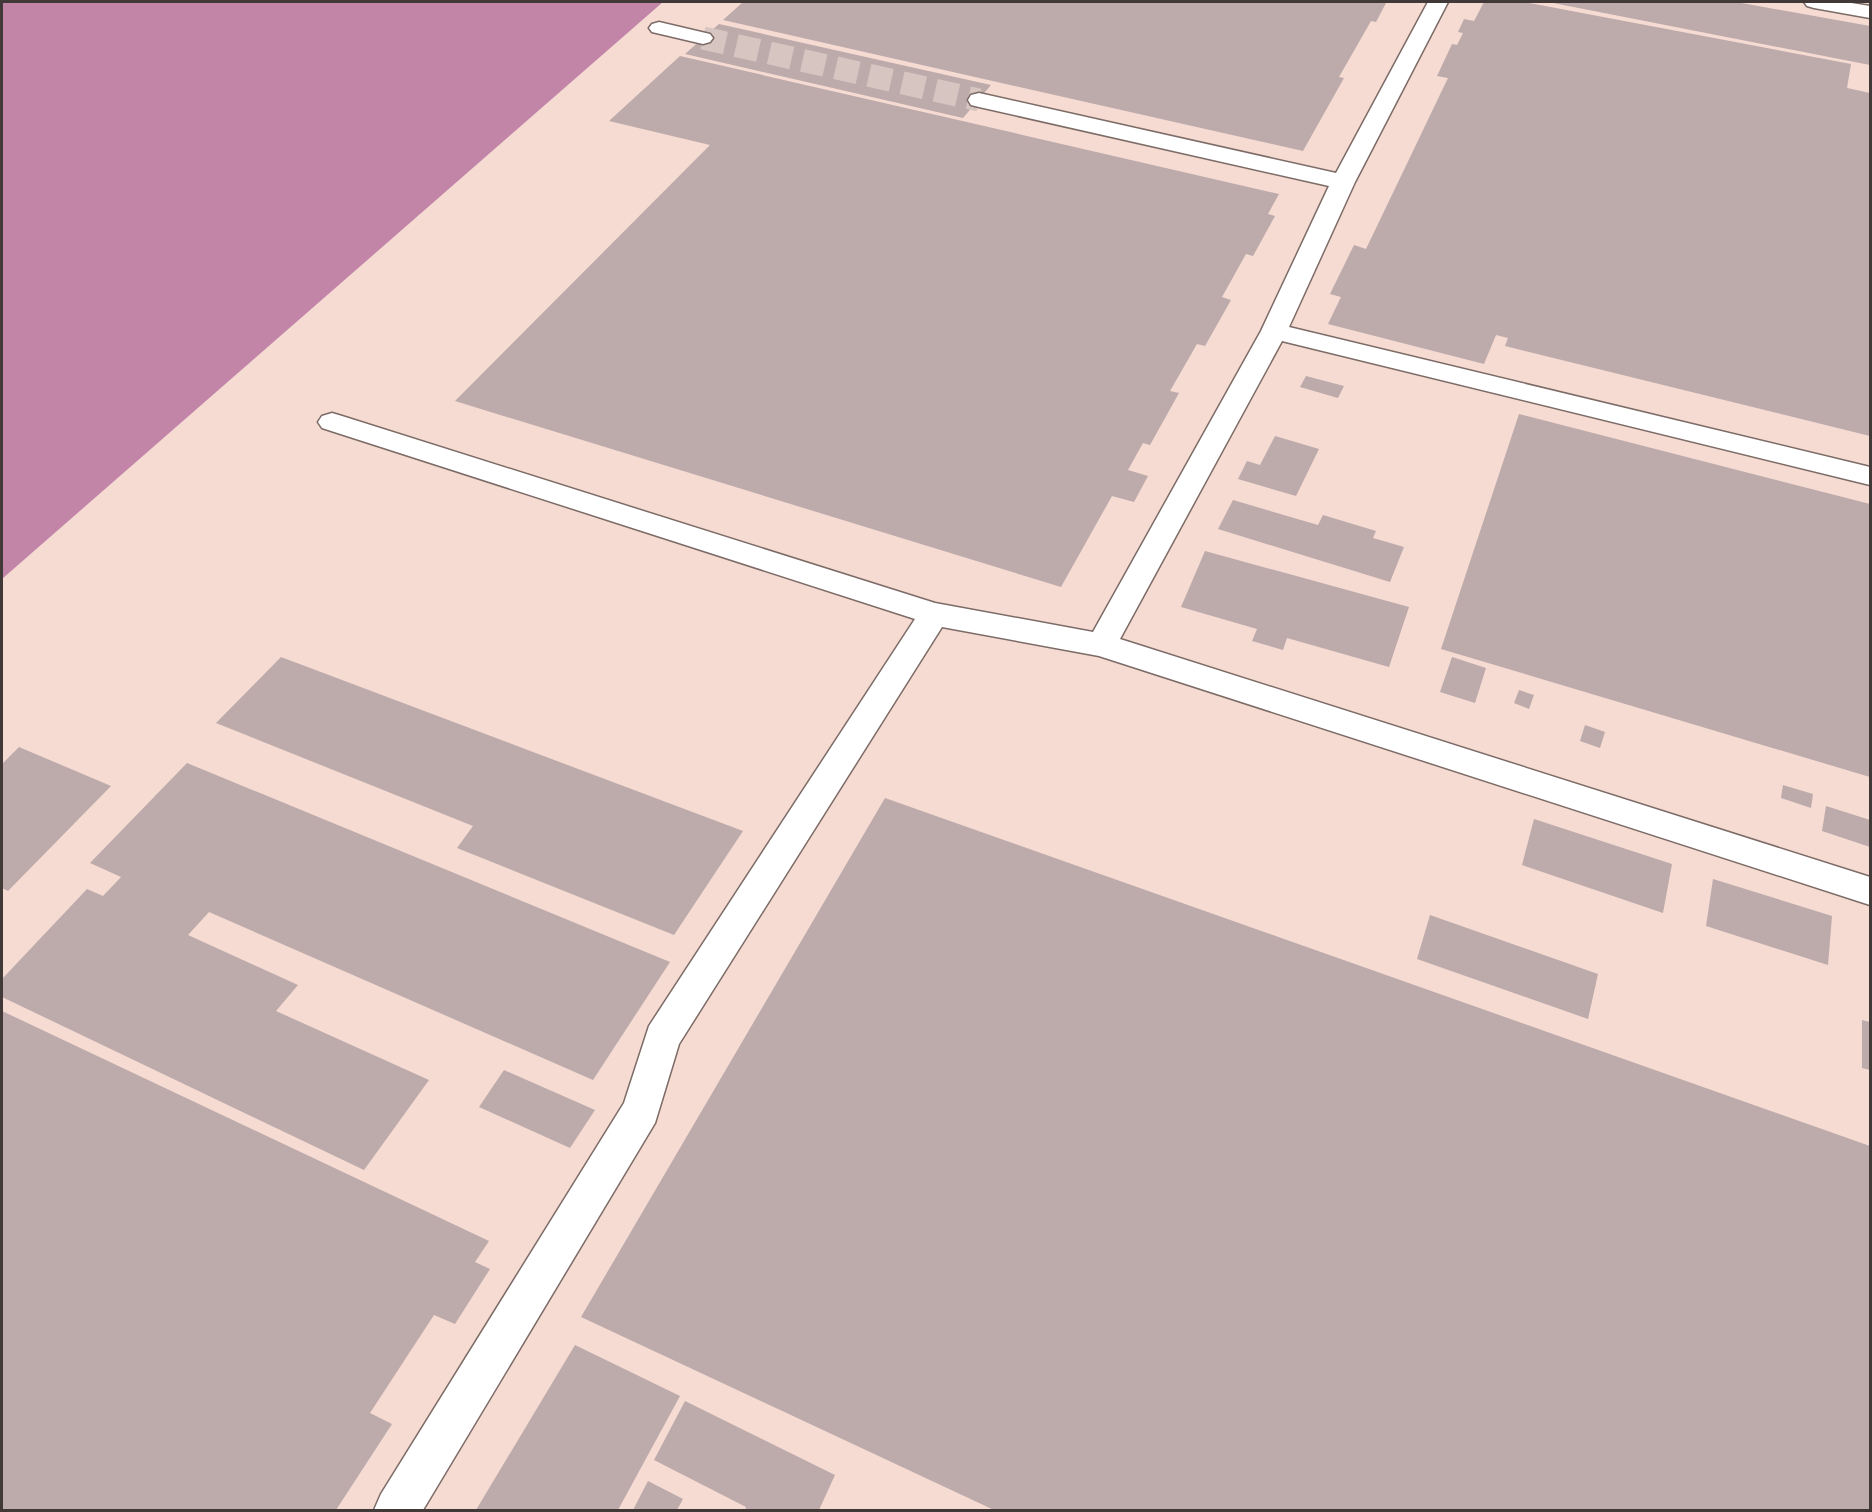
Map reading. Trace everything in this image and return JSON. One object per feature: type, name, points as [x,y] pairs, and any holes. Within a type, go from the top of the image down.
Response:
[{"type":"lane","points":[[1101,645],[1274,331],[1343,182],[1438,2]]},
{"type":"lane","points":[[1814,2],[1870,12]]},
{"type":"lane","points":[[659,28],[703,38]]},
{"type":"lane","points":[[979,100],[1343,182]]},
{"type":"lane","points":[[1274,331],[1870,476]]},
{"type":"lane","points":[[332,422],[934,614],[1101,645],[1870,891]]},
{"type":"lane","points":[[397,1510],[641,1110],[662,1038],[934,614]]},
{"type":"shaded area","points":[[2,2],[663,2],[2,579]]},
{"type":"shaded area","points":[[663,2],[1870,2],[1870,1510],[2,1510],[2,579]]},
{"type":"building","points":[[743,2],[1386,3],[1376,22],[1371,21],[1339,77],[1344,78],[1303,151],[723,20]]},
{"type":"building","points":[[1484,2],[1524,2],[1851,64],[1847,88],[1870,93],[1870,436],[1505,346],[1508,338],[1496,335],[1484,364],[1328,324],[1341,297],[1330,294],[1354,245],[1366,249],[1448,78],[1437,76],[1452,44],[1457,45],[1463,33],[1458,32],[1464,19],[1474,21]]},
{"type":"building","points":[[1548,2],[1736,2],[1870,26],[1870,65]]},
{"type":"building","points":[[719,24],[991,85],[963,118],[685,54]]},
{"type":"building","points":[[680,56],[1279,194],[1268,214],[1275,216],[1253,256],[1246,254],[1222,297],[1231,300],[1205,346],[1197,344],[1170,391],[1179,393],[1150,445],[1143,443],[1128,470],[1148,476],[1134,502],[1112,496],[1061,587],[455,401],[710,145],[609,121]]},
{"type":"building","points":[[1306,376],[1344,386],[1338,398],[1300,387]]},
{"type":"building","points":[[1519,414],[1870,504],[1870,777],[1441,649]]},
{"type":"building","points":[[1275,436],[1319,449],[1296,496],[1238,479],[1247,461],[1260,465]]},
{"type":"building","points":[[1233,500],[1318,525],[1323,515],[1376,531],[1373,538],[1404,547],[1390,582],[1218,529]]},
{"type":"building","points":[[1205,551],[1409,607],[1389,667],[1287,638],[1283,650],[1252,641],[1257,629],[1181,607]]},
{"type":"building","points":[[281,657],[743,831],[674,935],[457,848],[473,826],[216,723]]},
{"type":"building","points":[[1452,657],[1486,668],[1475,703],[1440,692]]},
{"type":"building","points":[[1519,690],[1534,695],[1529,709],[1514,703]]},
{"type":"building","points":[[1585,725],[1605,732],[1600,748],[1580,741]]},
{"type":"building","points":[[19,747],[111,786],[8,891],[2,888],[2,764]]},
{"type":"building","points":[[187,763],[670,962],[593,1080],[209,912],[188,935],[298,985],[276,1011],[429,1080],[364,1170],[2,997],[2,979],[87,889],[103,896],[121,877],[90,863]]},
{"type":"building","points":[[1783,785],[1813,794],[1811,808],[1781,798]]},
{"type":"building","points":[[885,798],[1870,1146],[1870,1510],[994,1510],[581,1317]]},
{"type":"building","points":[[1826,806],[1870,820],[1870,847],[1822,831]]},
{"type":"building","points":[[1534,819],[1672,864],[1663,913],[1522,865]]},
{"type":"building","points":[[1713,879],[1832,916],[1828,965],[1706,926]]},
{"type":"building","points":[[1430,915],[1598,974],[1588,1019],[1417,959]]},
{"type":"building","points":[[2,1011],[489,1241],[475,1262],[490,1269],[455,1324],[434,1315],[370,1413],[392,1424],[336,1510],[2,1510]]},
{"type":"building","points":[[1862,1020],[1870,1022],[1870,1070],[1862,1068]]},
{"type":"building","points":[[504,1070],[595,1110],[570,1148],[479,1107]]},
{"type":"building","points":[[575,1345],[680,1396],[618,1510],[476,1510]]},
{"type":"building","points":[[685,1401],[835,1475],[819,1510],[745,1510],[746,1507],[654,1460]]},
{"type":"building","points":[[648,1481],[683,1499],[677,1510],[633,1510]]},
{"type":"tunnel","points":[[703,38],[979,100]]}]
